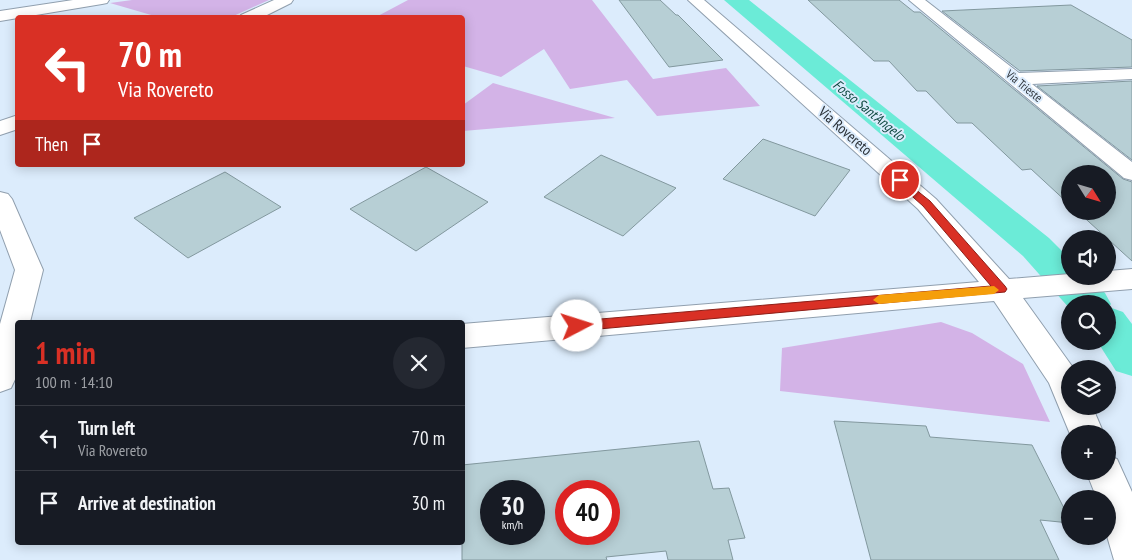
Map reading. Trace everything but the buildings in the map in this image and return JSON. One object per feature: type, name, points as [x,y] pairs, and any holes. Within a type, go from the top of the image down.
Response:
[{"type":"street","points":[[0,16],[102,0]]},
{"type":"street","points":[[254,15],[286,0]]},
{"type":"street","name":"Via Rovereto","points":[[695,0],[927,204],[1001,289],[1061,375]]},
{"type":"street","name":"Via Trieste","points":[[916,0],[1132,173]]},
{"type":"street","points":[[1015,79],[1132,74]]},
{"type":"street","points":[[0,129],[15,123]]},
{"type":"street","points":[[1,200],[29,270],[18,320]]},
{"type":"street","points":[[465,336],[1132,279]]},
{"type":"street","points":[[5,377],[15,332]]},
{"type":"street","points":[[1108,480],[1115,496],[1132,556]]},
{"type":"shaded area","points":[[132,0],[269,0],[236,15],[151,15],[110,3]]},
{"type":"shaded area","points":[[408,0],[592,0],[653,79],[726,68],[760,106],[657,116],[627,80],[570,89],[544,49],[501,77],[465,67],[465,15],[380,15]]},
{"type":"shaded area","points":[[493,83],[615,118],[465,131],[465,104]]},
{"type":"shaded area","points":[[941,322],[972,333],[1023,364],[1050,422],[780,391],[782,348]]},
{"type":"waterway","name":"Fosso Sant'Angelo","points":[[735,0],[1036,247],[1081,295]]},
{"type":"waterway","name":"Fosso Sant'Angelo","points":[[1116,335],[1132,358]]},
{"type":"slow traffic","points":[[879,300],[994,290]]},
{"type":"route","points":[[577,326],[1001,289],[927,204],[900,180]]}]
